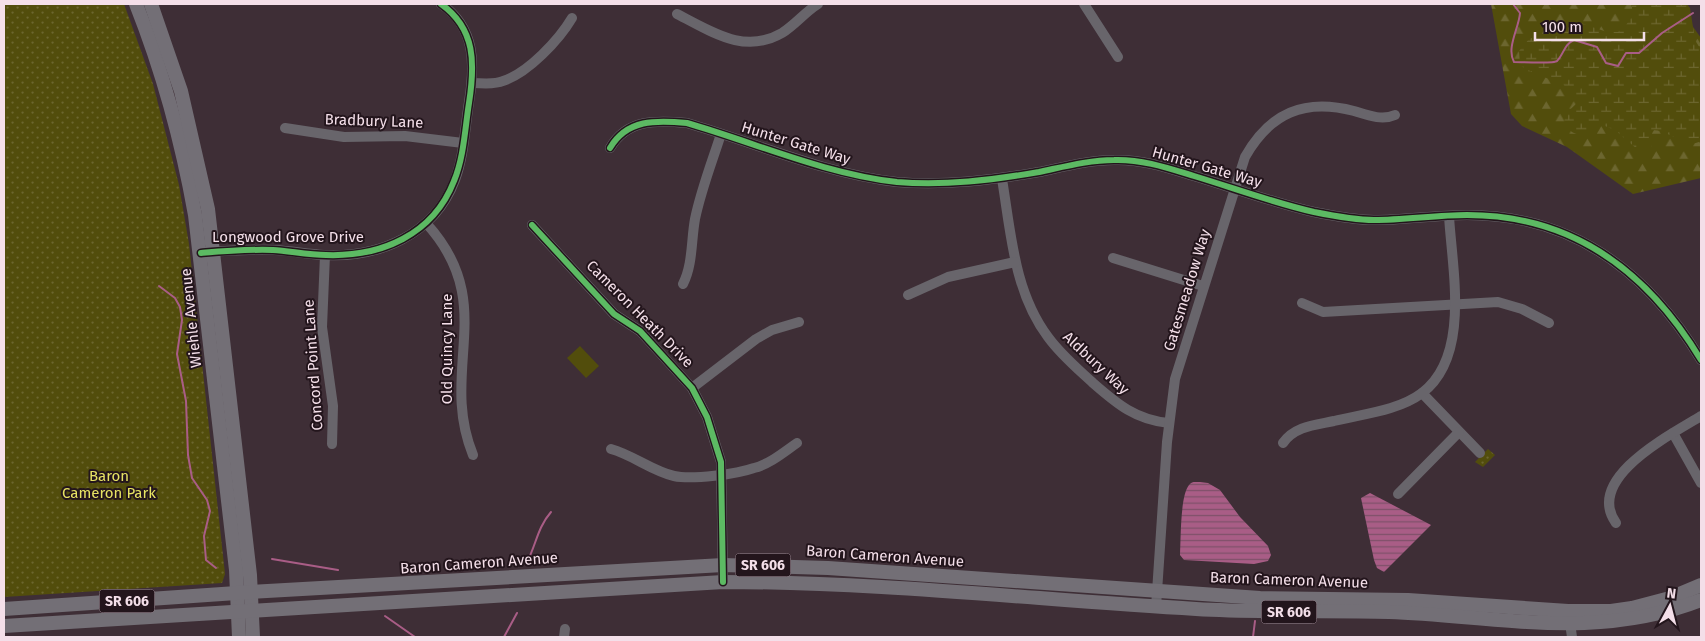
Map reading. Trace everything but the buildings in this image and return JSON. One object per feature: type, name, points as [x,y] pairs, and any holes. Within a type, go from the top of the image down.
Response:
[{"type":"main road","name":"Wiehle Avenue","points":[[136,4],[159,67],[176,124],[208,252]]},
{"type":"main road","name":"Wiehle Avenue","points":[[151,4],[173,64],[192,134],[208,209],[208,252],[244,592],[252,609],[253,637]]},
{"type":"main road","name":"Baron Cameron Avenue","points":[[4,610],[244,592],[723,565],[828,568],[1260,598],[1408,600],[1570,625],[1611,611],[1632,608],[1670,598],[1701,585]]},
{"type":"main road","name":"Baron Cameron Avenue","points":[[4,626],[252,609],[723,582],[818,583],[1238,612],[1392,612],[1570,625],[1627,623],[1669,613],[1701,600]]},
{"type":"main road","name":"Wiehle Avenue","points":[[239,637],[238,610],[244,592]]},
{"type":"street","points":[[677,14],[719,37],[752,42],[782,33],[818,4]]},
{"type":"street","points":[[1084,4],[1118,57]]},
{"type":"street","name":"Longwood Grove Drive","points":[[208,252],[255,249],[325,255],[358,254],[380,250],[406,239],[426,223],[449,194],[459,166],[474,64],[471,42],[460,23],[445,5]]},
{"type":"street","points":[[472,83],[496,83],[515,76],[533,62],[559,36],[572,18]]},
{"type":"street","name":"Gatesmeadow Way","points":[[1156,607],[1169,423],[1175,378],[1245,157],[1254,140],[1269,124],[1289,112],[1306,107],[1340,108],[1382,118],[1395,115]]},
{"type":"street","name":"Hunter Gate Way","points":[[610,148],[617,136],[629,127],[647,122],[687,123],[866,177],[931,183],[1002,179],[1114,160],[1146,162],[1311,211],[1345,218],[1373,220],[1484,215],[1522,220],[1561,232],[1601,252],[1634,275],[1662,303],[1686,334],[1701,360]]},
{"type":"street","name":"Bradbury Lane","points":[[285,128],[337,136],[405,136],[463,143]]},
{"type":"street","points":[[683,284],[688,274],[692,238],[699,204],[721,134]]},
{"type":"street","name":"Aldbury Way","points":[[1002,179],[1015,262],[1031,311],[1048,338],[1062,355],[1123,409],[1145,419],[1169,423]]},
{"type":"street","points":[[1284,443],[1299,430],[1392,407],[1422,393],[1437,376],[1450,353],[1455,328],[1449,216]]},
{"type":"street","name":"Old Quincy Lane","points":[[426,223],[448,250],[460,275],[466,320],[462,387],[463,420],[473,455]]},
{"type":"street","name":"Cameron Heath Drive","points":[[532,225],[614,314],[640,331],[692,388],[707,416],[718,446],[722,474],[723,582]]},
{"type":"street","name":"Concord Point Lane","points":[[325,255],[322,327],[333,406],[332,444]]},
{"type":"street","points":[[1113,258],[1203,286]]},
{"type":"street","points":[[908,294],[948,276],[1015,262]]},
{"type":"street","points":[[1302,303],[1323,312],[1489,302],[1522,308],[1549,324]]},
{"type":"street","points":[[692,388],[756,339],[772,330],[800,322]]},
{"type":"street","points":[[1422,393],[1480,453]]},
{"type":"street","points":[[1616,523],[1612,517],[1609,502],[1616,483],[1631,462],[1642,452],[1701,416]]},
{"type":"street","points":[[1398,494],[1459,432]]},
{"type":"street","points":[[1673,433],[1701,483]]},
{"type":"street","points":[[611,449],[629,454],[660,471],[675,476],[696,478],[754,468],[775,458],[797,443]]},
{"type":"green space","name":"Baron Cameron Park","points":[[4,4],[124,4],[153,84],[179,185],[189,244],[225,574],[222,583],[4,597]]},
{"type":"green space","points":[[1491,4],[1668,4],[1686,17],[1701,38],[1701,178],[1633,194],[1567,147],[1522,126],[1511,114]]},
{"type":"green space","points":[[1632,4],[1687,4],[1690,8],[1695,40],[1701,50],[1701,141],[1689,143],[1652,130],[1651,149],[1637,149],[1615,130],[1600,124],[1593,127],[1587,134],[1579,135],[1574,133],[1567,128],[1564,120],[1568,112],[1577,103],[1576,93],[1520,65],[1519,51],[1529,39],[1544,34],[1567,21],[1581,23],[1607,32],[1618,32],[1624,28],[1632,16]]},
{"type":"green space","points":[[580,346],[599,366],[586,378],[567,358]]},
{"type":"green space","points":[[1488,449],[1495,455],[1483,467],[1475,462]]},
{"type":"shaded area","points":[[1208,483],[1220,490],[1240,517],[1268,546],[1271,555],[1268,561],[1254,564],[1184,560],[1180,555],[1184,498],[1190,484]]},
{"type":"shaded area","points":[[1370,493],[1431,525],[1384,572],[1377,568],[1374,560],[1361,498]]},
{"type":"waterway","points":[[1513,4],[1520,13],[1511,51],[1514,62],[1555,62],[1568,44],[1574,40],[1597,47],[1606,63],[1618,66],[1626,53],[1639,53],[1662,33],[1693,13]]},
{"type":"waterway","points":[[159,286],[175,298],[180,307],[182,320],[177,354],[186,401],[188,455],[192,478],[207,500],[210,511],[204,536],[206,560],[216,568]]},
{"type":"waterway","points":[[526,564],[543,524],[551,512]]},
{"type":"waterway","points":[[272,559],[338,570]]},
{"type":"waterway","points":[[504,637],[517,613]]},
{"type":"waterway","points":[[385,616],[415,637]]},
{"type":"waterway","points":[[1253,637],[1255,621]]},
{"type":"cycle path","points":[[201,253],[273,250],[346,255],[366,252],[385,247],[403,239],[419,229],[433,216],[445,200],[460,162],[472,75],[472,61],[467,36],[461,25],[441,4]]},
{"type":"cycle path","points":[[610,148],[617,138],[625,131],[634,127],[653,122],[675,122],[687,123],[817,165],[870,178],[897,182],[968,182],[1021,175],[1095,161],[1124,160],[1165,167],[1284,204],[1344,218],[1386,220],[1467,215],[1505,218],[1541,225],[1574,238],[1604,254],[1632,275],[1657,300],[1701,360]]},
{"type":"cycle path","points":[[532,225],[614,314],[640,331],[692,388],[707,417],[721,462],[723,582]]}]
